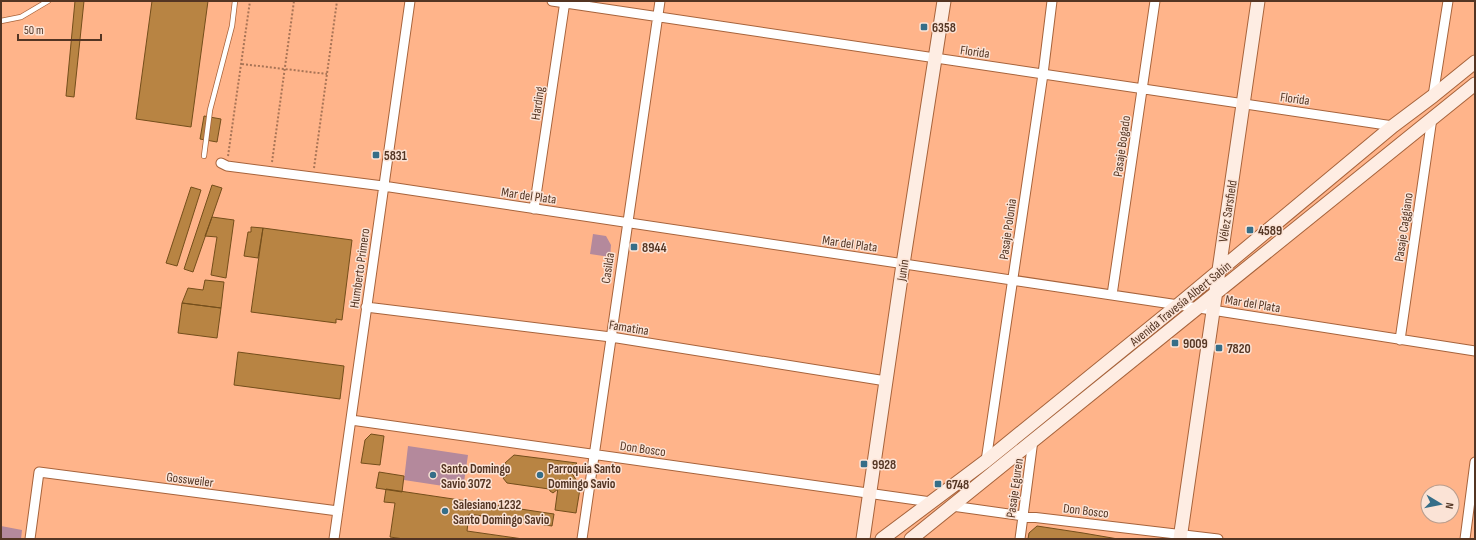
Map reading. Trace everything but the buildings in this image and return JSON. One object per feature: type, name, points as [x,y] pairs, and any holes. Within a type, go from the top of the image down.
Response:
[{"type":"main road","name":"Junín","points":[[863,539],[903,264],[944,1]]},
{"type":"main road","name":"Vélez Sarsfield","points":[[1180,537],[1258,1]]},
{"type":"main road","name":"Avenida Travesía Albert Sabin","points":[[882,539],[986,461],[1178,305],[1393,126],[1475,62]]},
{"type":"main road","name":"Avenida Travesía Albert Sabin","points":[[911,539],[1475,84]]},
{"type":"street","name":"Humberto Primero","points":[[334,539],[410,1]]},
{"type":"street","name":"Florida","points":[[552,1],[1393,126]]},
{"type":"street","name":"Casilda","points":[[582,539],[660,1]]},
{"type":"street","name":"Pasaje Polonia","points":[[986,461],[1043,74],[1052,1]]},
{"type":"street","name":"Pasaje Bogado","points":[[1112,295],[1155,1]]},
{"type":"street","points":[[1433,96],[1448,1]]},
{"type":"street","name":"Harding","points":[[534,209],[564,2]]},
{"type":"street","name":"Pasaje Caggiano","points":[[1400,340],[1432,118]]},
{"type":"street","name":"Mar del Plata","points":[[224,164],[383,186],[1012,280],[1475,351]]},
{"type":"street","name":"Famatina","points":[[366,307],[611,337],[886,381]]},
{"type":"street","name":"Don Bosco","points":[[351,420],[931,502]]},
{"type":"street","name":"Pasaje Eguren","points":[[1020,539],[1033,440]]},
{"type":"street","points":[[1465,539],[1475,462]]},
{"type":"street","name":"Gossweiler","points":[[30,539],[39,472],[338,511]]},
{"type":"street","name":"Don Bosco","points":[[952,506],[1180,537],[1218,539]]},
{"type":"lane","points":[[1,21],[21,17],[48,1]]},
{"type":"lane","points":[[204,156],[210,110],[232,26],[236,1]]},
{"type":"path","points":[[224,164],[242,64],[250,1]]},
{"type":"path","points":[[270,171],[294,1]]},
{"type":"path","points":[[313,177],[337,1]]},
{"type":"path","points":[[242,64],[327,74]]},
{"type":"shaded area","points":[[593,234],[606,236],[611,245],[610,257],[590,254]]},
{"type":"shaded area","points":[[408,446],[468,455],[463,489],[404,480]]},
{"type":"shaded area","points":[[1,526],[22,530],[21,539],[1,539]]},
{"type":"place","name":"6358","points":[[924,27]]},
{"type":"place","name":"5831","points":[[376,155]]},
{"type":"place","name":"4589","points":[[1250,230]]},
{"type":"place","name":"8944","points":[[634,247]]},
{"type":"place","name":"9009","points":[[1175,343]]},
{"type":"place","name":"7820","points":[[1219,348]]},
{"type":"place","name":"9928","points":[[864,464]]},
{"type":"place","name":"Santo Domingo Savio 3072","points":[[433,475]]},
{"type":"place","name":"Parroquia Santo Domingo Savio","points":[[540,475]]},
{"type":"place","name":"6748","points":[[938,484]]},
{"type":"place","name":"Salesiano 1232 Santo Domingo Savio","points":[[445,511]]}]
